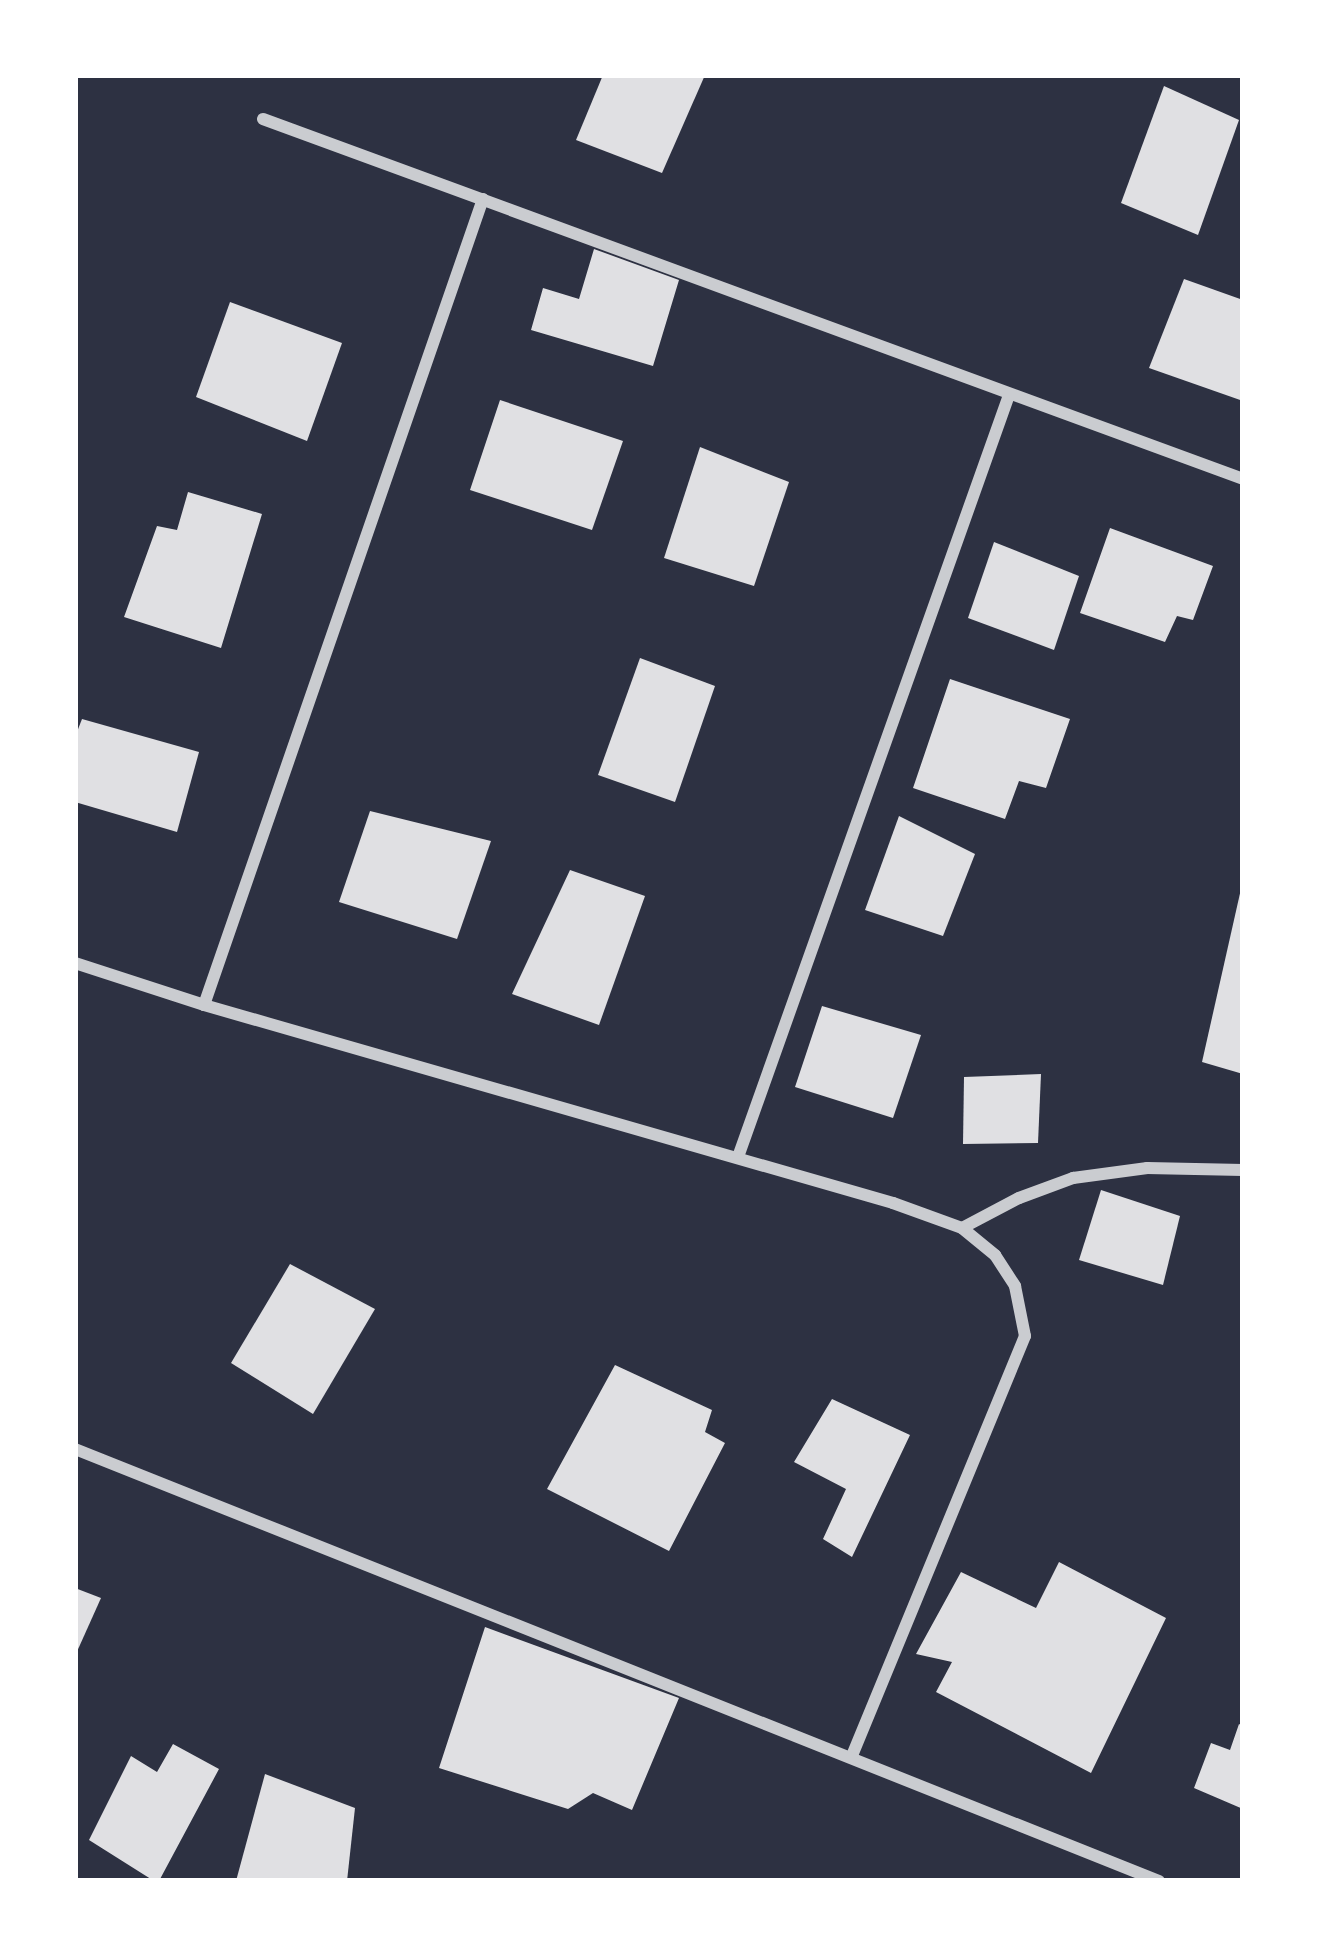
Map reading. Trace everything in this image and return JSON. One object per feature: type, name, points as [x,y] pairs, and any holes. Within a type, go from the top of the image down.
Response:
[{"type":"street","points":[[263,119],[1243,479]]},
{"type":"street","points":[[204,1005],[483,199]]},
{"type":"street","points":[[738,1157],[1009,395]]},
{"type":"street","points":[[75,963],[204,1005],[738,1157],[962,1228],[995,1255],[1016,1286],[1025,1336],[852,1756]]},
{"type":"street","points":[[962,1228],[1019,1198],[1073,1178],[1147,1168],[1243,1170]]},
{"type":"street","points":[[75,1449],[418,1590],[852,1756],[1159,1881]]},
{"type":"building","points":[[603,75],[705,75],[662,173],[576,140]]},
{"type":"building","points":[[1164,86],[1239,120],[1198,235],[1121,203]]},
{"type":"building","points":[[594,249],[679,280],[653,366],[531,330],[543,288],[579,299]]},
{"type":"building","points":[[1184,279],[1243,300],[1243,401],[1149,368]]},
{"type":"building","points":[[230,302],[342,343],[307,441],[196,397]]},
{"type":"building","points":[[500,400],[623,441],[592,530],[470,490]]},
{"type":"building","points":[[700,447],[789,482],[754,586],[664,558]]},
{"type":"building","points":[[188,492],[262,514],[221,648],[124,617],[157,526],[177,530]]},
{"type":"building","points":[[1110,528],[1213,566],[1193,620],[1177,616],[1165,642],[1080,613]]},
{"type":"building","points":[[994,542],[1079,576],[1054,650],[968,618]]},
{"type":"building","points":[[640,658],[715,686],[675,802],[598,775]]},
{"type":"building","points":[[950,679],[1070,719],[1046,788],[1019,781],[1005,819],[913,788]]},
{"type":"building","points":[[82,719],[199,752],[177,832],[75,802],[75,737]]},
{"type":"building","points":[[370,811],[491,841],[457,939],[339,902]]},
{"type":"building","points":[[899,816],[975,854],[943,936],[865,910]]},
{"type":"building","points":[[570,870],[645,896],[599,1025],[512,994]]},
{"type":"building","points":[[1243,880],[1243,1074],[1202,1062]]},
{"type":"building","points":[[822,1006],[921,1035],[893,1118],[795,1087]]},
{"type":"building","points":[[1041,1074],[1038,1143],[963,1144],[964,1077]]},
{"type":"building","points":[[1101,1190],[1180,1216],[1163,1285],[1079,1260]]},
{"type":"building","points":[[290,1264],[375,1309],[313,1414],[231,1363]]},
{"type":"building","points":[[615,1365],[712,1410],[705,1432],[725,1443],[669,1551],[547,1489]]},
{"type":"building","points":[[832,1399],[910,1435],[852,1557],[823,1539],[846,1489],[794,1462]]},
{"type":"building","points":[[1059,1562],[1166,1618],[1091,1773],[936,1692],[952,1662],[916,1654],[961,1572],[1036,1608]]},
{"type":"building","points":[[75,1588],[101,1598],[75,1656]]},
{"type":"building","points":[[485,1627],[679,1698],[632,1810],[593,1793],[568,1809],[439,1768]]},
{"type":"building","points":[[1239,1724],[1243,1726],[1243,1809],[1194,1788],[1211,1743],[1230,1750]]},
{"type":"building","points":[[173,1744],[219,1769],[159,1881],[154,1881],[89,1840],[131,1756],[157,1772]]},
{"type":"building","points":[[265,1774],[355,1808],[347,1881],[236,1881]]}]
